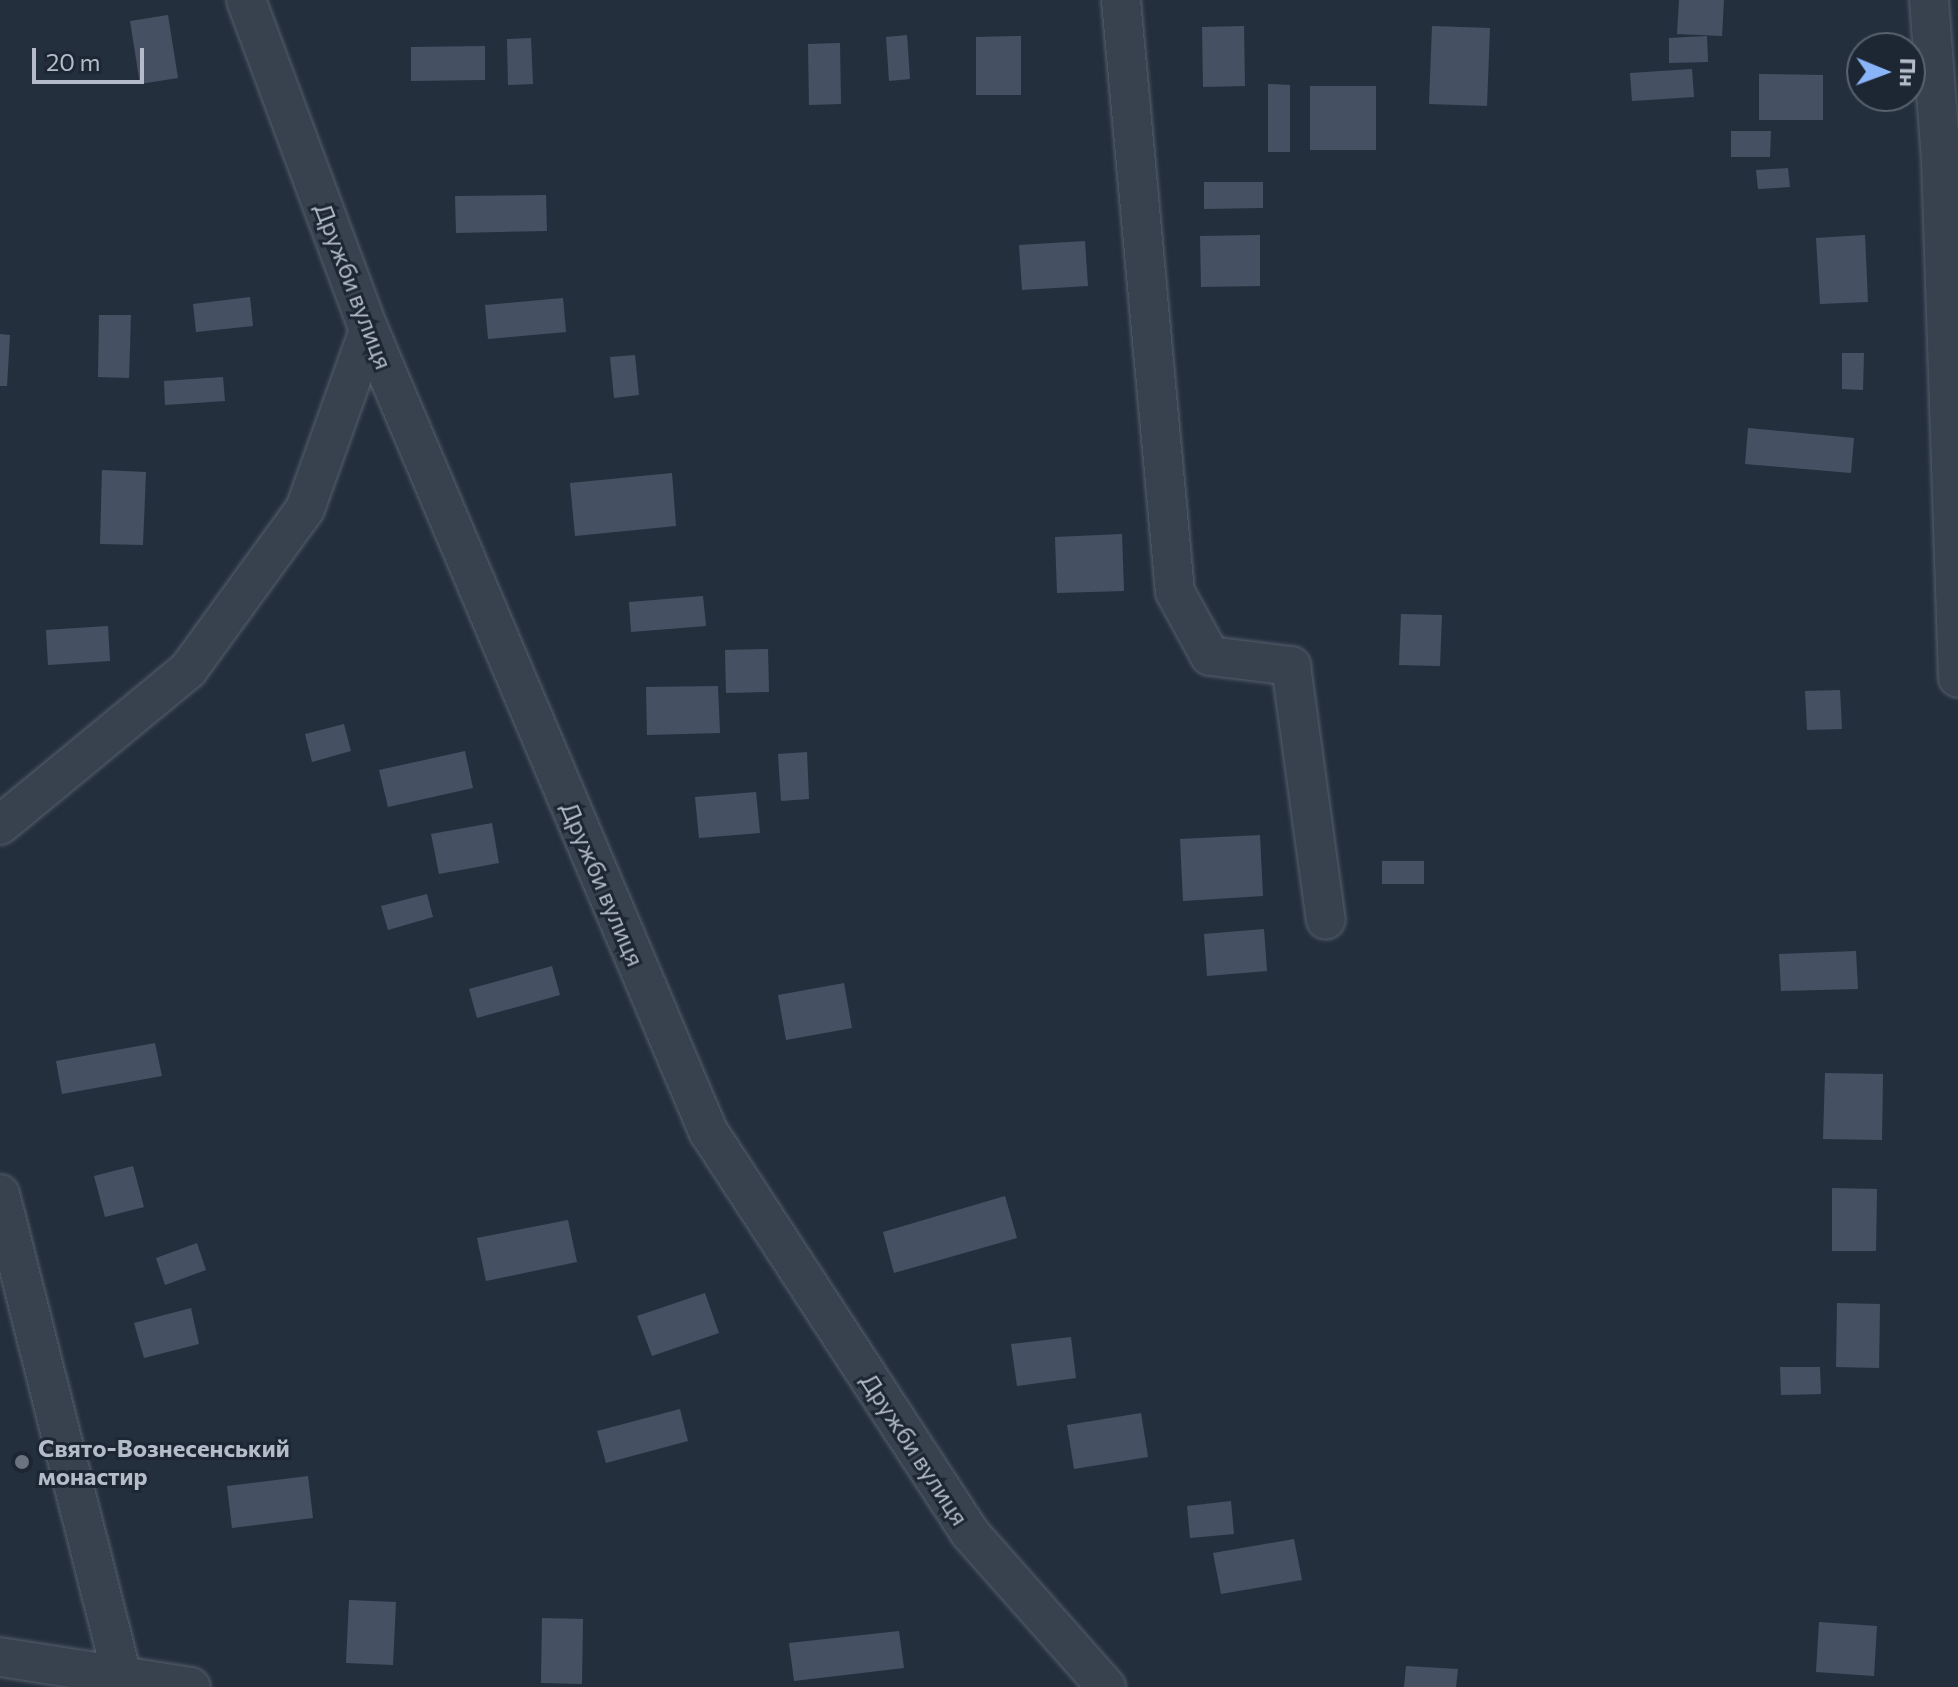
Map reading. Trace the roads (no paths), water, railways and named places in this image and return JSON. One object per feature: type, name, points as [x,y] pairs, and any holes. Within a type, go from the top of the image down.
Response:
[{"type":"street","name":"Дружби вулиця","points":[[246,0],[369,330],[708,1131],[969,1532],[1106,1687]]},
{"type":"street","points":[[1121,0],[1175,592],[1210,656],[1291,666],[1326,920]]},
{"type":"street","points":[[1929,0],[1950,163],[1958,678]]},
{"type":"street","points":[[0,825],[188,670],[305,509],[369,330]]},
{"type":"street","points":[[0,1194],[122,1677]]},
{"type":"street","points":[[0,1657],[189,1687]]},
{"type":"place","name":"Cвято-Вознесенський монастир","points":[[22,1462]]}]
